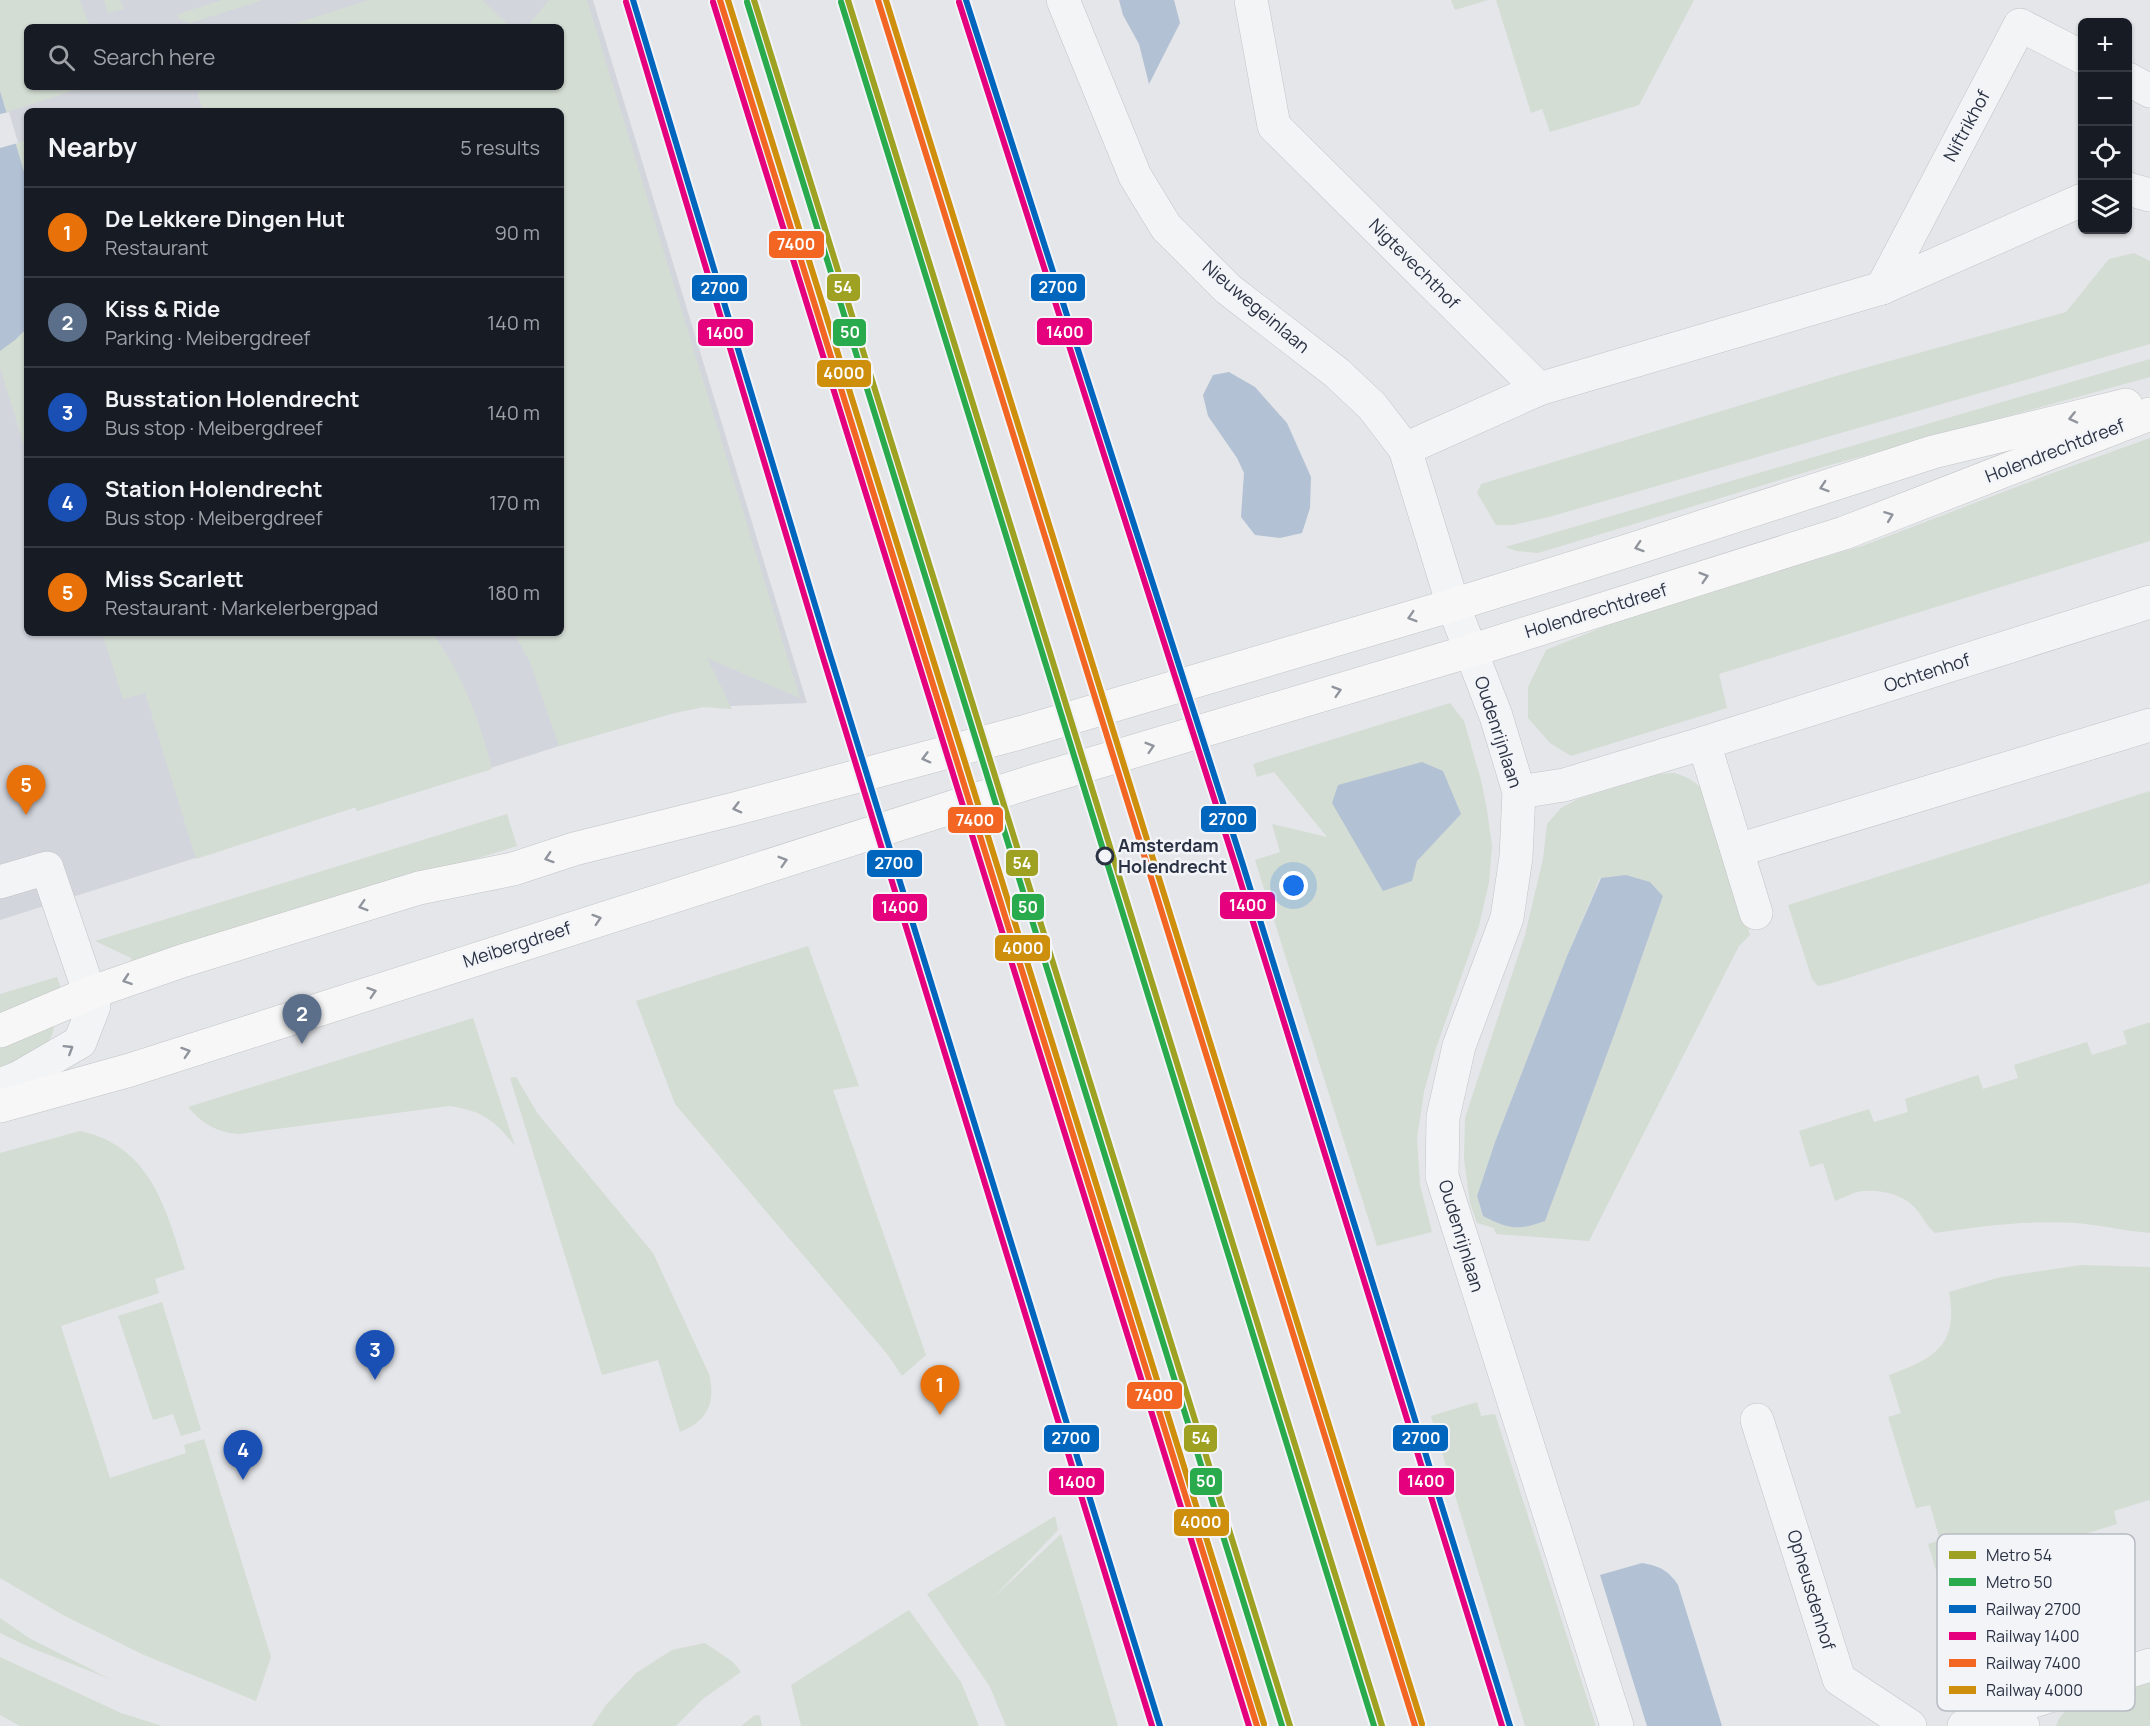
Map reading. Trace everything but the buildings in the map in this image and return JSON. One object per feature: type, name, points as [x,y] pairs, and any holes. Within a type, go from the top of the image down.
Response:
[{"type":"main road","name":"Holendrechtdreef","points":[[90,993],[182,961],[419,888],[513,869],[574,849],[1023,732],[1453,605],[1933,452],[2150,400]]},
{"type":"main road","name":"Holendrechtdreef","points":[[1034,781],[1470,651],[1844,533],[2150,414]]},
{"type":"main road","name":"Meibergdreef","points":[[0,1106],[130,1070],[1034,781]]},
{"type":"main road","points":[[0,1030],[90,993]]},
{"type":"street","name":"Nieuwegeinlaan","points":[[1063,0],[1135,176],[1166,227],[1228,289],[1336,373],[1365,399],[1405,449],[1453,605]]},
{"type":"street","name":"Nigtevechthof","points":[[1251,0],[1274,126],[1539,389]]},
{"type":"street","name":"Niftrikhof","points":[[1882,288],[2020,25],[2078,55]]},
{"type":"street","points":[[2132,82],[2150,91]]},
{"type":"street","points":[[2132,190],[2150,195]]},
{"type":"street","points":[[1405,449],[1539,389],[1882,288],[2078,202]]},
{"type":"street","name":"Ochtenhof","points":[[1519,792],[1564,785],[2150,603]]},
{"type":"street","name":"Oudenrijnlaan","points":[[1453,605],[1496,716],[1519,792],[1516,857],[1507,918],[1459,1046],[1443,1117],[1442,1176],[1617,1726]]},
{"type":"street","points":[[1738,850],[2150,725]]},
{"type":"street","points":[[1704,743],[1756,913]]},
{"type":"street","points":[[0,882],[47,868],[94,1006],[80,1042],[18,1078],[0,1085]]},
{"type":"street","name":"Opheusdenhof","points":[[1757,1420],[1839,1679],[1910,1726]]},
{"type":"street","points":[[2135,1671],[2150,1665]]},
{"type":"street","points":[[1964,1726],[2019,1716]]},
{"type":"shaded area","points":[[0,0],[593,0],[807,703],[703,707],[674,713],[559,746],[357,811],[356,807],[0,920]]},
{"type":"shaded area","points":[[0,0],[80,0],[89,24],[24,24],[24,90],[77,90],[6,112],[0,91]]},
{"type":"shaded area","points":[[104,0],[120,0],[124,9],[108,13]]},
{"type":"shaded area","points":[[222,0],[263,0],[190,23],[178,18],[178,14]]},
{"type":"shaded area","points":[[369,0],[482,0],[508,24],[293,24]]},
{"type":"shaded area","points":[[549,0],[587,0],[800,698],[707,658],[732,709],[703,707],[674,713],[559,746],[530,662],[516,636],[564,636],[564,108],[202,108],[198,95],[199,90],[564,90],[564,24],[529,24]]},
{"type":"shaded area","points":[[1451,0],[1488,0],[1455,10]]},
{"type":"shaded area","points":[[1496,0],[1694,0],[1639,105],[1550,132],[1542,109],[1531,113]]},
{"type":"shaded area","points":[[24,141],[24,172],[15,144]]},
{"type":"shaded area","points":[[2134,253],[2150,261],[2150,344],[1549,517],[1513,525],[1496,525],[1477,493],[1481,484],[1843,374],[2066,312],[2109,259]]},
{"type":"shaded area","points":[[24,331],[24,445],[0,368],[0,351]]},
{"type":"shaded area","points":[[2150,359],[2150,377],[1823,467],[1538,553],[1505,547]]},
{"type":"shaded area","points":[[2150,438],[2150,541],[1719,674],[1727,708],[1571,756],[1550,743],[1528,718],[1528,687],[1546,650],[1623,619],[1865,545]]},
{"type":"shaded area","points":[[103,636],[434,636],[452,664],[469,698],[492,769],[357,811],[356,807],[196,859],[145,693],[123,699]]},
{"type":"shaded area","points":[[1450,703],[1464,721],[1481,780],[1492,846],[1489,882],[1479,926],[1436,1048],[1424,1092],[1417,1138],[1420,1185],[1432,1232],[1377,1246],[1255,860],[1280,852],[1272,824],[1327,837],[1274,772],[1257,777],[1253,764]]},
{"type":"shaded area","points":[[1674,773],[1684,776],[1696,783],[1706,794],[1750,935],[1739,946],[1589,1241],[1496,1234],[1494,1228],[1477,1223],[1470,1203],[1464,1159],[1465,1118],[1525,935],[1543,859],[1547,824],[1561,808],[1578,799],[1659,774]],"holes":[[[1600,878],[1650,882],[1663,896],[1624,1008],[1483,1216],[1477,1196],[1495,1142],[1567,956]]]},
{"type":"shaded area","points":[[2150,791],[2150,883],[1832,983],[1818,986],[1812,979],[1788,905]]},
{"type":"shaded area","points":[[507,814],[517,846],[133,965],[131,958],[95,941]]},
{"type":"shaded area","points":[[808,946],[859,1086],[833,1090],[926,1355],[902,1376],[888,1355],[675,1104],[636,1001]]},
{"type":"shaded area","points":[[57,977],[62,991],[0,1016],[0,994]]},
{"type":"shaded area","points":[[473,1018],[515,1146],[487,1118],[470,1110],[449,1106],[240,1134],[225,1132],[211,1126],[188,1107]]},
{"type":"shaded area","points":[[2150,1022],[2150,1233],[2085,1224],[2041,1222],[1935,1233],[1914,1207],[1893,1194],[1864,1191],[1835,1201],[1823,1163],[1810,1167],[1799,1131],[1869,1109],[1874,1122],[1908,1112],[1905,1099],[1978,1075],[1983,1089],[2018,1078],[2014,1065],[2087,1042],[2092,1055],[2127,1044],[2123,1031]]},
{"type":"shaded area","points":[[54,1025],[48,1042],[42,1049],[0,1075],[0,1043]]},
{"type":"shaded area","points":[[516,1077],[538,1114],[653,1253],[709,1374],[711,1393],[708,1409],[697,1422],[680,1432],[658,1360],[602,1375],[510,1078]]},
{"type":"shaded area","points":[[80,1131],[104,1139],[124,1150],[139,1165],[152,1183],[162,1203],[185,1269],[155,1279],[159,1293],[61,1326],[110,1478],[186,1453],[184,1445],[204,1439],[271,1657],[256,1701],[144,1655],[63,1615],[0,1578],[0,1153]]},
{"type":"shaded area","points":[[2081,1265],[2150,1267],[2150,1503],[2149,1500],[2114,1511],[2117,1524],[2085,1534],[1938,1534],[1930,1505],[1916,1508],[1888,1417],[1901,1413],[1889,1375],[1919,1363],[1940,1347],[1950,1325],[1949,1292],[2001,1277]]},
{"type":"shaded area","points":[[162,1302],[201,1430],[181,1436],[173,1414],[153,1420],[118,1316]]},
{"type":"shaded area","points":[[1477,1402],[1481,1416],[1495,1414],[1596,1726],[1525,1726],[1431,1416]]},
{"type":"shaded area","points":[[1055,1516],[1058,1530],[992,1599],[1061,1534],[1118,1726],[1006,1726],[990,1687],[927,1594]]},
{"type":"shaded area","points":[[1937,1541],[1937,1573],[1928,1544]]},
{"type":"shaded area","points":[[909,1610],[961,1682],[979,1726],[801,1726],[791,1685]]},
{"type":"shaded area","points":[[0,1618],[29,1638],[110,1679],[0,1633]]},
{"type":"shaded area","points":[[705,1643],[733,1662],[741,1672],[704,1698],[676,1726],[592,1726],[606,1705],[636,1673],[672,1650]]},
{"type":"shaded area","points":[[0,1657],[121,1713],[162,1726],[20,1726],[0,1715]]},
{"type":"shaded area","points":[[2150,1676],[2150,1726],[2056,1726],[2066,1711],[2135,1711],[2135,1681]]},
{"type":"shaded area","points":[[755,1715],[760,1716],[762,1726],[741,1726]]},
{"type":"water","points":[[1119,0],[1174,0],[1180,23],[1149,84],[1139,44],[1123,15]]},
{"type":"water","points":[[0,91],[24,172],[24,331],[0,351]]},
{"type":"water","points":[[1229,372],[1255,387],[1287,423],[1311,477],[1310,508],[1302,533],[1280,538],[1255,535],[1241,517],[1244,473],[1237,458],[1208,416],[1203,395],[1213,375]]},
{"type":"water","points":[[1422,762],[1443,771],[1461,814],[1417,861],[1412,881],[1383,891],[1332,803],[1338,785]]},
{"type":"water","points":[[1626,875],[1650,882],[1663,896],[1624,1008],[1545,1221],[1520,1227],[1500,1224],[1483,1216],[1477,1196],[1495,1142],[1567,956],[1601,878]]},
{"type":"water","points":[[1642,1563],[1663,1570],[1678,1585],[1722,1726],[1647,1726],[1600,1575]]},
{"type":"pier","points":[[9,112],[18,143],[0,148],[0,114]]},
{"type":"metro line","name":"54","points":[[754,0],[1290,1726]]},
{"type":"metro line","name":"54","points":[[848,0],[1382,1726]]},
{"type":"metro line","name":"50","points":[[747,2],[1282,1726]]},
{"type":"metro line","name":"50","points":[[841,2],[1374,1726]]},
{"type":"rail line","name":"2700","points":[[633,0],[828,648],[1160,1726]]},
{"type":"rail line","name":"7400","points":[[720,0],[1257,1726]]},
{"type":"rail line","name":"4000","points":[[728,0],[1264,1724]]},
{"type":"rail line","name":"7400","points":[[878,0],[1415,1726]]},
{"type":"rail line","name":"4000","points":[[886,0],[1422,1724]]},
{"type":"rail line","name":"2700","points":[[966,0],[1242,862],[1510,1726]]},
{"type":"rail line","name":"1400","points":[[626,2],[821,651],[1152,1726]]},
{"type":"rail line","name":"1400","points":[[713,2],[1249,1726]]},
{"type":"rail line","name":"1400","points":[[959,2],[1235,864],[1502,1726]]},
{"type":"place","name":"Miss Scarlett","points":[[26,815]]},
{"type":"place","name":"Amsterdam Holendrecht","points":[[1105,856]]},
{"type":"place","name":"Kiss & Ride","points":[[302,1044]]},
{"type":"place","name":"Busstation Holendrecht","points":[[375,1380]]},
{"type":"place","name":"De Lekkere Dingen Hut","points":[[940,1415]]},
{"type":"place","name":"Station Holendrecht","points":[[243,1480]]}]
